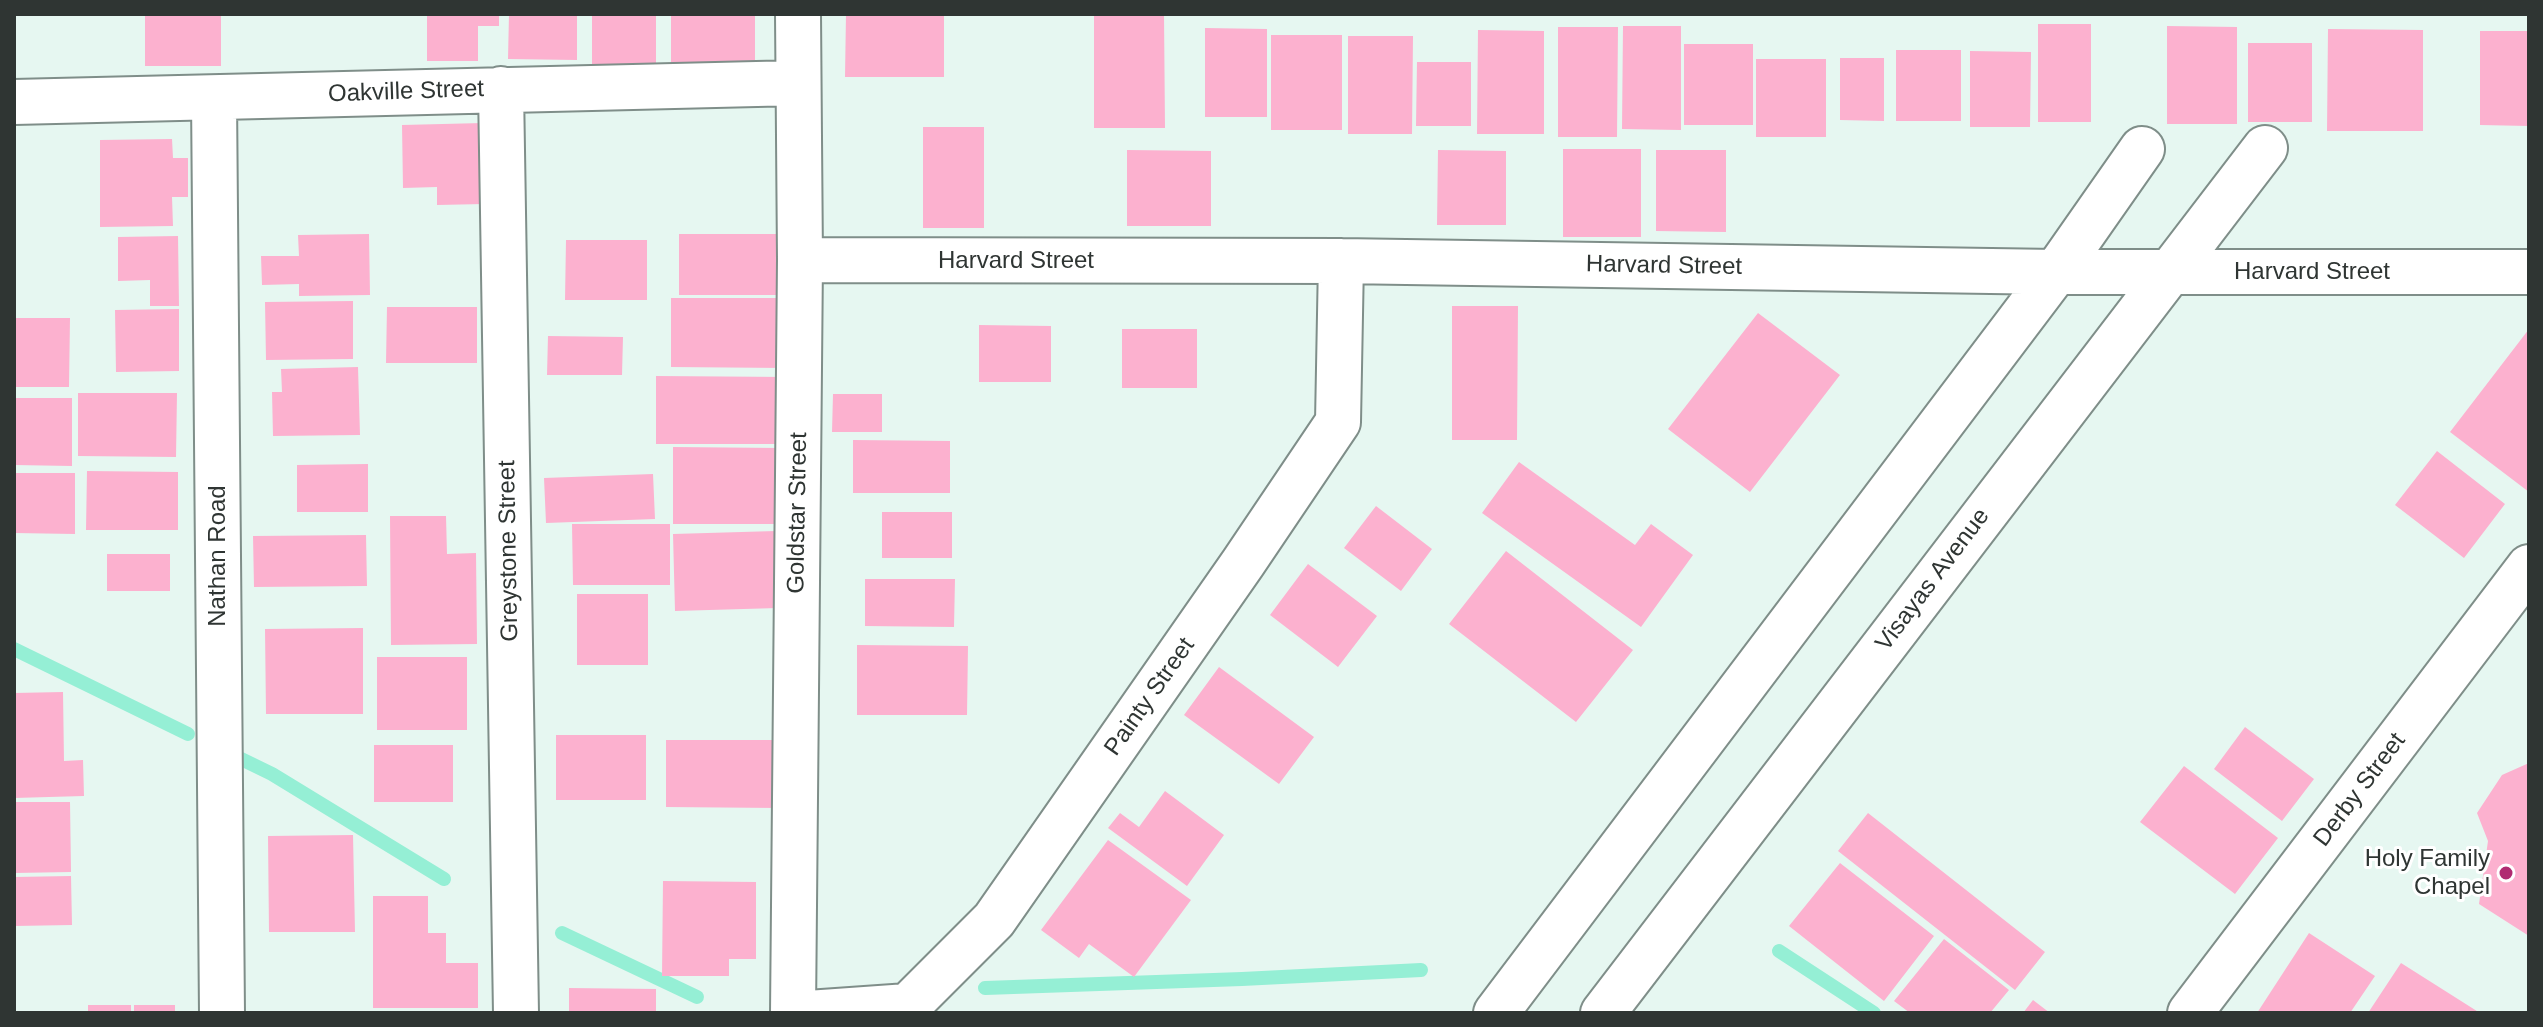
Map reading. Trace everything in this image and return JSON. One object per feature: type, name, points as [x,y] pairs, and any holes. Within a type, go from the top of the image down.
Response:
[{"type":"street","name":"Goldstar Street","points":[[793,1013],[800,260],[798,14]]},
{"type":"street","name":"Oakville Street","points":[[14,102],[798,83]]},
{"type":"street","name":"Greystone Street","points":[[501,89],[516,1013]]},
{"type":"street","name":"Nathan Road","points":[[214,98],[222,1013]]},
{"type":"street","name":"Visayas Avenue","points":[[1603,1013],[2265,148]]},
{"type":"street","points":[[1496,1013],[2056,272],[2142,149]]},
{"type":"street","name":"Harvard Street","points":[[800,260],[1341,261],[2056,272],[2529,272]]},
{"type":"street","name":"Painty Street","points":[[808,1013],[908,1006],[994,920],[1338,422],[1341,261]]},
{"type":"street","name":"Derby Street","points":[[2191,1013],[2529,567]]},
{"type":"building","points":[[145,14],[221,14],[221,66],[145,66]]},
{"type":"building","points":[[427,14],[499,14],[499,26],[478,26],[478,61],[427,61]]},
{"type":"building","points":[[509,14],[577,14],[577,60],[508,59]]},
{"type":"building","points":[[592,14],[656,14],[656,70],[592,70]]},
{"type":"building","points":[[671,14],[755,14],[755,69],[671,69]]},
{"type":"building","points":[[846,14],[944,14],[944,77],[845,77]]},
{"type":"building","points":[[1094,14],[1164,14],[1165,128],[1094,128]]},
{"type":"building","points":[[2038,24],[2091,24],[2091,122],[2038,122]]},
{"type":"building","points":[[1623,26],[1681,26],[1681,130],[1622,129]]},
{"type":"building","points":[[2167,26],[2237,27],[2237,124],[2167,124]]},
{"type":"building","points":[[1558,27],[1618,27],[1617,137],[1558,137]]},
{"type":"building","points":[[1205,28],[1267,29],[1267,117],[1205,117]]},
{"type":"building","points":[[2328,29],[2423,30],[2423,131],[2327,131]]},
{"type":"building","points":[[1478,30],[1544,31],[1544,134],[1477,134]]},
{"type":"building","points":[[2480,31],[2529,31],[2529,126],[2480,125]]},
{"type":"building","points":[[1271,35],[1342,35],[1342,130],[1271,130]]},
{"type":"building","points":[[1348,36],[1413,36],[1412,134],[1348,134]]},
{"type":"building","points":[[2248,43],[2312,43],[2312,122],[2248,122]]},
{"type":"building","points":[[1684,44],[1753,44],[1753,125],[1684,125]]},
{"type":"building","points":[[1896,50],[1961,50],[1961,121],[1896,121]]},
{"type":"building","points":[[1970,51],[2031,52],[2030,127],[1970,127]]},
{"type":"building","points":[[1840,58],[1884,58],[1884,121],[1840,120]]},
{"type":"building","points":[[1756,59],[1826,59],[1826,137],[1756,137]]},
{"type":"building","points":[[1417,62],[1471,62],[1471,126],[1416,126]]},
{"type":"building","points":[[483,123],[484,204],[437,205],[437,187],[403,188],[402,125]]},
{"type":"building","points":[[923,127],[984,127],[984,228],[923,228]]},
{"type":"building","points":[[172,139],[173,158],[188,158],[188,197],[172,197],[173,226],[100,227],[100,140]]},
{"type":"building","points":[[1563,149],[1641,149],[1641,237],[1563,237]]},
{"type":"building","points":[[1127,150],[1211,151],[1211,226],[1127,226]]},
{"type":"building","points":[[1438,150],[1506,151],[1506,225],[1437,225]]},
{"type":"building","points":[[1656,150],[1726,150],[1726,232],[1656,231]]},
{"type":"building","points":[[369,234],[370,295],[299,296],[299,284],[262,285],[261,256],[299,256],[298,235]]},
{"type":"building","points":[[679,234],[785,234],[784,295],[679,295]]},
{"type":"building","points":[[178,236],[179,306],[150,306],[150,280],[118,281],[118,237]]},
{"type":"building","points":[[566,240],[647,240],[647,300],[565,300]]},
{"type":"building","points":[[671,298],[785,298],[785,368],[671,367]]},
{"type":"building","points":[[353,301],[353,359],[266,360],[265,302]]},
{"type":"building","points":[[1452,306],[1518,306],[1517,440],[1452,440]]},
{"type":"building","points":[[387,307],[477,307],[477,363],[386,363]]},
{"type":"building","points":[[179,309],[179,371],[116,372],[115,310]]},
{"type":"building","points":[[1758,313],[1840,375],[1750,492],[1668,429]]},
{"type":"building","points":[[14,318],[70,318],[69,387],[14,387]]},
{"type":"building","points":[[979,325],[1051,326],[1051,382],[979,382]]},
{"type":"building","points":[[1122,329],[1197,329],[1197,388],[1122,388]]},
{"type":"building","points":[[2529,329],[2529,492],[2450,432]]},
{"type":"building","points":[[548,336],[623,337],[622,375],[547,375]]},
{"type":"building","points":[[358,367],[360,435],[273,436],[272,392],[282,392],[281,369]]},
{"type":"building","points":[[656,376],[789,377],[789,444],[656,444]]},
{"type":"building","points":[[78,393],[177,393],[176,457],[78,456]]},
{"type":"building","points":[[833,394],[882,394],[882,432],[832,432]]},
{"type":"building","points":[[14,398],[72,398],[72,466],[14,465]]},
{"type":"building","points":[[853,440],[950,441],[950,493],[853,493]]},
{"type":"building","points":[[673,447],[781,448],[781,524],[673,524]]},
{"type":"building","points":[[2437,451],[2505,504],[2464,558],[2395,505]]},
{"type":"building","points":[[1519,462],[1635,545],[1651,524],[1693,555],[1641,627],[1482,513]]},
{"type":"building","points":[[368,464],[368,512],[297,512],[297,465]]},
{"type":"building","points":[[87,471],[178,472],[178,530],[86,530]]},
{"type":"building","points":[[14,473],[75,473],[75,534],[14,533]]},
{"type":"building","points":[[653,474],[655,519],[546,523],[544,478]]},
{"type":"building","points":[[1376,506],[1432,549],[1401,591],[1344,548]]},
{"type":"building","points":[[882,512],[952,512],[952,558],[882,558]]},
{"type":"building","points":[[390,516],[446,516],[447,554],[476,553],[477,644],[391,645]]},
{"type":"building","points":[[572,524],[670,524],[670,585],[573,585]]},
{"type":"building","points":[[776,531],[778,608],[675,611],[673,534]]},
{"type":"building","points":[[366,535],[367,586],[254,587],[253,536]]},
{"type":"building","points":[[1506,551],[1633,650],[1576,722],[1449,624]]},
{"type":"building","points":[[107,554],[170,554],[170,591],[107,591]]},
{"type":"building","points":[[1308,564],[1377,616],[1338,667],[1270,615]]},
{"type":"building","points":[[865,579],[955,579],[954,627],[865,626]]},
{"type":"building","points":[[577,594],[648,594],[648,665],[577,665]]},
{"type":"building","points":[[363,628],[363,714],[266,714],[265,629]]},
{"type":"building","points":[[857,645],[968,646],[967,715],[857,715]]},
{"type":"building","points":[[377,657],[467,657],[467,730],[377,730]]},
{"type":"building","points":[[1219,667],[1314,737],[1279,784],[1184,715]]},
{"type":"building","points":[[63,692],[64,761],[83,760],[84,796],[14,798],[14,693]]},
{"type":"building","points":[[2245,727],[2314,779],[2282,821],[2214,769]]},
{"type":"building","points":[[556,735],[646,735],[646,800],[556,800]]},
{"type":"building","points":[[666,740],[778,740],[778,808],[666,807]]},
{"type":"building","points":[[374,745],[453,745],[453,802],[374,802]]},
{"type":"building","name":"Holy Family Chapel","points":[[2529,763],[2529,936],[2479,904],[2488,841],[2477,813],[2502,775]]},
{"type":"building","points":[[2184,766],[2278,838],[2235,894],[2140,822]]},
{"type":"building","points":[[1165,791],[1224,835],[1187,886],[1108,828],[1120,813],[1139,827]]},
{"type":"building","points":[[14,802],[70,802],[71,872],[14,873]]},
{"type":"building","points":[[1868,813],[2045,952],[2015,990],[1838,851]]},
{"type":"building","points":[[353,835],[355,932],[269,932],[268,836]]},
{"type":"building","points":[[1108,840],[1191,900],[1134,977],[1089,944],[1079,958],[1041,930]]},
{"type":"building","points":[[1840,863],[1934,936],[1884,1001],[1789,926]]},
{"type":"building","points":[[71,876],[72,925],[14,926],[14,877]]},
{"type":"building","points":[[663,881],[756,882],[756,959],[729,959],[729,976],[662,976]]},
{"type":"building","points":[[373,896],[428,896],[428,933],[446,933],[446,963],[478,963],[478,1008],[373,1008]]},
{"type":"building","points":[[2309,933],[2375,976],[2350,1013],[2257,1013]]},
{"type":"building","points":[[1944,939],[2009,990],[1990,1013],[1910,1013],[1894,1001]]},
{"type":"building","points":[[2401,963],[2480,1013],[2368,1013]]},
{"type":"building","points":[[569,988],[656,989],[656,1013],[569,1013]]},
{"type":"building","points":[[2033,1000],[2050,1013],[2023,1013]]},
{"type":"building","points":[[88,1005],[131,1005],[131,1013],[88,1013]]},
{"type":"building","points":[[134,1005],[175,1005],[175,1013],[134,1013]]},
{"type":"waterway","points":[[14,649],[188,734]]},
{"type":"waterway","points":[[233,755],[272,774],[444,879]]},
{"type":"waterway","points":[[562,933],[697,997]]},
{"type":"waterway","points":[[1779,951],[1874,1013]]},
{"type":"waterway","points":[[985,988],[1421,970]]},
{"type":"place","name":"Holy Family Chapel","points":[[2506,873]]}]
